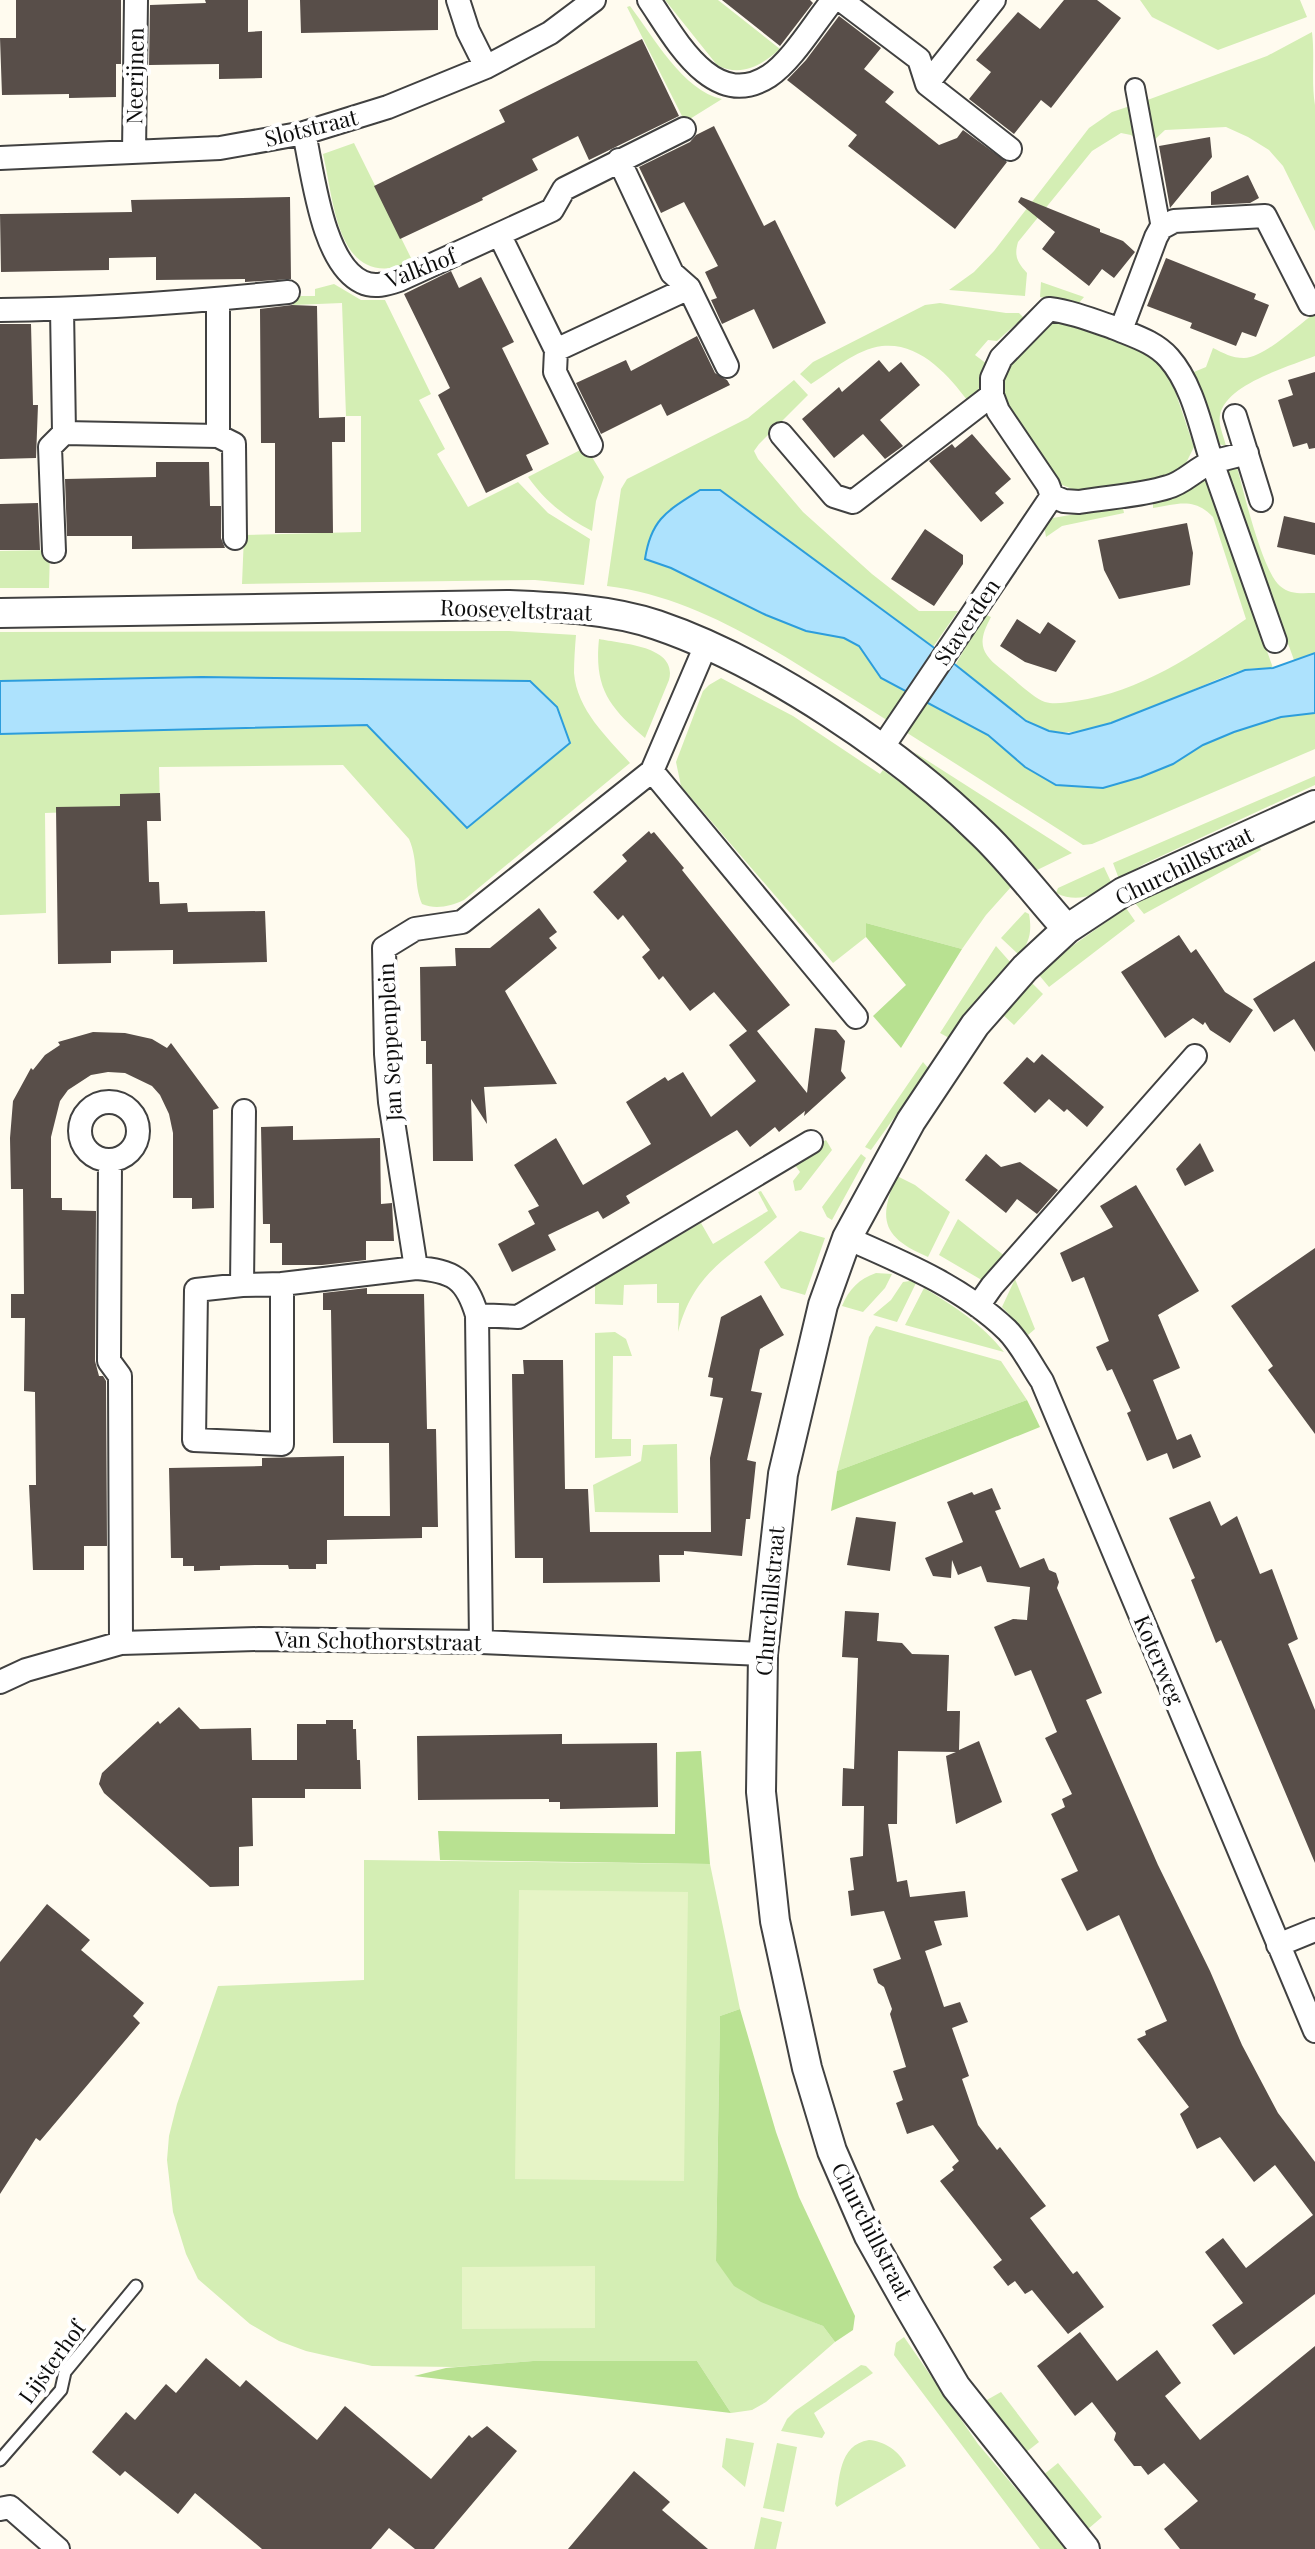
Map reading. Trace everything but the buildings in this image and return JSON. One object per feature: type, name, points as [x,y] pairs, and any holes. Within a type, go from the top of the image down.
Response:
[{"type":"street","name":"Neerijnen","points":[[134,152],[136,0]]},
{"type":"street","points":[[458,0],[468,31],[486,67]]},
{"type":"street","name":"Slotstraat","points":[[0,158],[220,148],[304,133],[388,107],[486,67],[550,33],[594,0]]},
{"type":"street","points":[[649,0],[699,69],[714,80],[747,86],[770,75],[833,0]]},
{"type":"street","points":[[841,0],[919,59],[927,84],[1010,149]]},
{"type":"street","points":[[927,84],[994,0]]},
{"type":"street","points":[[1121,330],[1161,228],[1135,88]]},
{"type":"street","name":"Valkhof","points":[[304,133],[330,247],[350,275],[364,284],[381,285],[500,236],[552,210],[564,189],[684,129]]},
{"type":"street","points":[[619,160],[672,273],[689,288],[727,366]]},
{"type":"street","points":[[1161,228],[1174,221],[1265,216],[1310,304]]},
{"type":"street","points":[[500,236],[556,350],[555,372],[591,445]]},
{"type":"street","points":[[556,350],[689,288]]},
{"type":"street","points":[[0,310],[218,300],[288,292]]},
{"type":"street","points":[[218,300],[218,436]]},
{"type":"street","points":[[54,551],[50,447],[64,433],[62,309]]},
{"type":"street","points":[[1247,453],[1212,462],[1168,487],[1079,502],[1064,501],[1052,496],[1048,485],[998,411],[992,395],[992,378],[1001,358],[1049,309],[1073,312],[1121,330],[1147,341],[1168,357],[1181,375],[1191,400],[1212,462],[1275,641]]},
{"type":"street","points":[[781,434],[834,496],[853,502],[992,395]]},
{"type":"street","points":[[1235,416],[1261,500]]},
{"type":"street","points":[[64,433],[218,436],[234,444],[235,538]]},
{"type":"street","name":"Staverden","points":[[882,748],[1052,496]]},
{"type":"street","name":"Rooseveltstraat","points":[[0,613],[537,606],[588,610],[656,624],[706,645],[782,684],[882,748],[984,835],[1067,929]]},
{"type":"street","name":"Jan Seppenplein","points":[[416,1268],[390,1102],[384,948],[415,929],[462,922],[652,771],[706,645]]},
{"type":"street","points":[[652,771],[856,1017]]},
{"type":"street","name":"Churchillstraat","points":[[1085,2549],[956,2387],[869,2236],[832,2151],[807,2068],[775,1921],[761,1792],[763,1654],[783,1474],[823,1305],[847,1238],[911,1121],[975,1025],[1025,968],[1067,929],[1123,892],[1315,805]]},
{"type":"street","points":[[978,1306],[992,1286],[1195,1056]]},
{"type":"street","points":[[242,1285],[244,1111]]},
{"type":"street","points":[[477,1315],[518,1317],[811,1142]]},
{"type":"street","points":[[110,1160],[109,1361],[120,1376],[121,1643]]},
{"type":"street","name":"Koterweg","points":[[847,1238],[925,1273],[978,1306],[1009,1332],[1042,1381],[1315,2031]]},
{"type":"street","points":[[282,1284],[282,1444],[194,1440],[196,1290],[282,1284],[416,1268],[447,1272],[470,1292],[477,1315],[481,1642]]},
{"type":"street","name":"Van Schothorststraat","points":[[0,1682],[26,1670],[121,1643],[259,1639],[481,1642],[763,1654]]},
{"type":"street","points":[[1278,1945],[1315,1930]]},
{"type":"street","points":[[0,2509],[10,2507],[58,2549]]},
{"type":"lane","name":"Lijsterhof","points":[[0,2460],[61,2390],[65,2372],[136,2286]]},
{"type":"green space","points":[[665,0],[718,0],[780,49],[751,68],[726,69],[717,65]]},
{"type":"green space","points":[[1140,0],[1300,0],[1307,17],[1218,50],[1152,17]]},
{"type":"green space","points":[[630,6],[682,74],[708,94],[722,99],[685,122],[627,7]]},
{"type":"green space","points":[[1312,32],[1315,231],[1283,166],[1269,150],[1226,127],[1165,130],[1150,144],[1142,102],[1267,56]]},
{"type":"green space","points":[[1133,105],[1141,143],[1131,135],[1121,133],[1092,151],[1018,242],[1017,259],[1027,273],[1025,296],[949,290],[974,272],[994,251],[1089,128],[1112,112]]},
{"type":"green space","points":[[354,143],[413,262],[388,268],[369,265],[354,255],[344,239],[331,197],[323,154]]},
{"type":"green space","points":[[1041,282],[1084,297],[1078,304],[1040,297]]},
{"type":"green space","points":[[334,284],[361,300],[385,300],[431,394],[419,400],[445,449],[437,454],[468,507],[518,482],[548,513],[590,539],[584,585],[535,580],[242,584],[244,535],[361,532],[361,416],[346,416],[342,303],[293,305],[292,296],[315,296],[315,289]]},
{"type":"green space","points":[[940,303],[1019,313],[1024,318],[1021,328],[1016,324],[997,341],[988,340],[975,355],[987,364],[981,386],[968,401],[932,362],[909,349],[896,346],[863,351],[811,384],[800,374],[813,362],[925,305]]},
{"type":"green space","points":[[1315,313],[1315,356],[1260,378],[1234,394],[1220,415],[1226,446],[1215,443],[1189,374],[1206,367],[1213,348],[1236,357],[1252,357],[1271,347]]},
{"type":"green space","points":[[1067,320],[1143,349],[1162,364],[1171,379],[1194,447],[1184,467],[1167,478],[1093,492],[1077,491],[1060,484],[1055,478],[1008,408],[1001,392],[1001,381],[1008,364],[1054,322]]},
{"type":"green space","points":[[794,380],[808,395],[759,444],[754,451],[758,459],[803,512],[919,611],[958,611],[933,647],[853,587],[645,559],[806,631],[844,638],[859,646],[881,678],[988,735],[1025,767],[1173,764],[1203,745],[1234,732],[1281,717],[1315,713],[1315,749],[1092,844],[1083,845],[767,646],[674,602],[607,586],[621,489],[627,479],[748,418]]},
{"type":"green space","points":[[586,447],[604,477],[596,501],[592,531],[556,508],[528,477]]},
{"type":"green space","points":[[1236,463],[1254,529],[1273,577],[1288,591],[1315,593],[1315,653],[1294,660],[1224,468]]},
{"type":"green space","points":[[1205,473],[1257,610],[1254,614],[1273,668],[1243,670],[1115,722],[1064,732],[1045,729],[1021,717],[956,664],[984,614],[991,617],[984,633],[983,646],[994,663],[1040,700],[1053,703],[1076,701],[1144,681],[1246,619],[1213,517],[1192,504],[1153,508],[1153,500]]},
{"type":"green space","points":[[1123,508],[1124,513],[1062,526],[1046,537],[1044,525],[1053,518]]},
{"type":"green space","points":[[50,550],[49,588],[0,588],[0,551]]},
{"type":"green space","points":[[509,631],[576,635],[574,673],[581,699],[594,722],[630,763],[464,900],[433,907],[422,904],[409,839],[343,765],[159,767],[160,809],[45,813],[46,913],[0,915],[0,734],[367,725],[467,828],[570,743],[202,677],[0,681],[0,632]]},
{"type":"green space","points":[[599,639],[657,653],[670,669],[669,680],[645,738],[613,706],[607,695],[599,671]]},
{"type":"green space","points":[[721,678],[793,716],[880,774],[883,770],[929,803],[1011,887],[962,949],[866,923],[866,937],[833,963],[681,786],[676,762],[703,691]]},
{"type":"green space","points":[[914,752],[1072,853],[1033,872]]},
{"type":"green space","points":[[1315,776],[1315,785],[1144,864],[1119,879],[1113,863]]},
{"type":"green space","points":[[1260,847],[1261,850],[1144,914],[1135,903],[1174,881]]},
{"type":"green space","points":[[1104,867],[1112,884],[1105,888],[1078,898],[1056,893],[1058,888]]},
{"type":"green space","points":[[1126,908],[1135,921],[1049,987],[1039,975],[1068,949]]},
{"type":"green space","points":[[1025,912],[1029,914],[1030,931],[1026,946],[1019,955],[1001,938]]},
{"type":"green space","points":[[866,923],[962,949],[901,1048],[873,1016],[906,985],[866,937]]},
{"type":"green space","points":[[996,946],[1011,963],[949,1038],[940,1033]]},
{"type":"green space","points":[[1032,983],[1043,994],[1014,1025],[1003,1015]]},
{"type":"green space","points":[[923,1062],[929,1069],[871,1150],[865,1147]]},
{"type":"green space","points":[[826,1140],[832,1150],[801,1190],[795,1191],[793,1181],[800,1172],[795,1165],[819,1150],[817,1145]]},
{"type":"green space","points":[[861,1154],[866,1158],[832,1220],[822,1207]]},
{"type":"green space","points":[[897,1176],[915,1185],[950,1212],[928,1257],[901,1243],[888,1226],[887,1205]]},
{"type":"green space","points":[[761,1191],[777,1217],[705,1278],[685,1310],[678,1332],[679,1303],[657,1303],[657,1284],[624,1285],[623,1305],[595,1304],[595,1284],[701,1223],[713,1244],[768,1211],[758,1192]]},
{"type":"green space","points":[[958,1219],[1006,1257],[985,1282],[939,1255]]},
{"type":"green space","points":[[800,1231],[825,1238],[805,1295],[781,1288],[764,1262]]},
{"type":"green space","points":[[876,1273],[892,1274],[885,1288],[863,1312],[842,1306],[855,1285]]},
{"type":"green space","points":[[1015,1279],[1035,1329],[1028,1335],[1002,1307]]},
{"type":"green space","points":[[903,1282],[916,1283],[897,1322],[873,1315],[891,1300]]},
{"type":"green space","points":[[924,1288],[977,1324],[1004,1352],[905,1325]]},
{"type":"green space","points":[[876,1326],[1001,1361],[1027,1400],[837,1471],[869,1337]]},
{"type":"green space","points":[[615,1332],[626,1339],[632,1356],[613,1356],[612,1439],[631,1439],[631,1456],[595,1458],[595,1333]]},
{"type":"green space","points":[[1027,1400],[1040,1427],[831,1511],[837,1471]]},
{"type":"green space","points":[[677,1444],[678,1513],[595,1512],[593,1485],[641,1461],[643,1445]]},
{"type":"green space","points":[[701,1751],[710,1864],[440,1860],[438,1831],[675,1834],[676,1752]]},
{"type":"green space","points":[[364,1860],[710,1864],[740,2009],[720,2016],[716,2261],[801,2317],[823,2326],[835,2342],[766,2402],[752,2410],[731,2413],[697,2361],[533,2361],[456,2367],[372,2366],[306,2351],[279,2341],[250,2324],[198,2279],[186,2254],[173,2212],[167,2160],[177,2104],[218,1986],[364,1980]]},
{"type":"green space","points":[[519,1890],[688,1892],[684,2181],[515,2179]]},
{"type":"green space","points":[[740,2009],[776,2132],[799,2197],[855,2316],[853,2330],[835,2342],[823,2326],[761,2302],[734,2286],[716,2261],[720,2016]]},
{"type":"green space","points":[[595,2266],[595,2328],[462,2329],[462,2267]]},
{"type":"green space","points":[[904,2337],[978,2444],[1067,2549],[1040,2549],[894,2355],[896,2343]]},
{"type":"green space","points":[[533,2361],[697,2361],[731,2413],[414,2376],[446,2368]]},
{"type":"green space","points":[[861,2365],[873,2373],[814,2413],[825,2433],[822,2438],[781,2431],[795,2411]]},
{"type":"green space","points":[[1001,2392],[1039,2442],[1025,2453],[985,2401]]},
{"type":"green space","points":[[726,2438],[754,2443],[745,2487],[722,2467]]},
{"type":"green space","points":[[869,2440],[891,2448],[906,2466],[837,2507],[842,2464],[851,2449]]},
{"type":"green space","points":[[777,2443],[797,2447],[784,2512],[763,2508]]},
{"type":"green space","points":[[1058,2463],[1102,2517],[1088,2529],[1042,2476]]},
{"type":"green space","points":[[761,2517],[782,2522],[776,2549],[754,2549]]},
{"type":"water","points":[[700,490],[720,490],[933,647],[1026,721],[1049,731],[1069,734],[1111,723],[1245,670],[1273,668],[1315,653],[1315,713],[1281,717],[1234,732],[1203,745],[1173,764],[1103,788],[1056,785],[1025,767],[988,735],[881,678],[859,646],[844,638],[806,631],[766,615],[671,568],[645,559],[651,534],[662,517]]},
{"type":"water","points":[[202,677],[530,681],[557,707],[570,743],[467,828],[367,725],[0,734],[0,681]]}]
